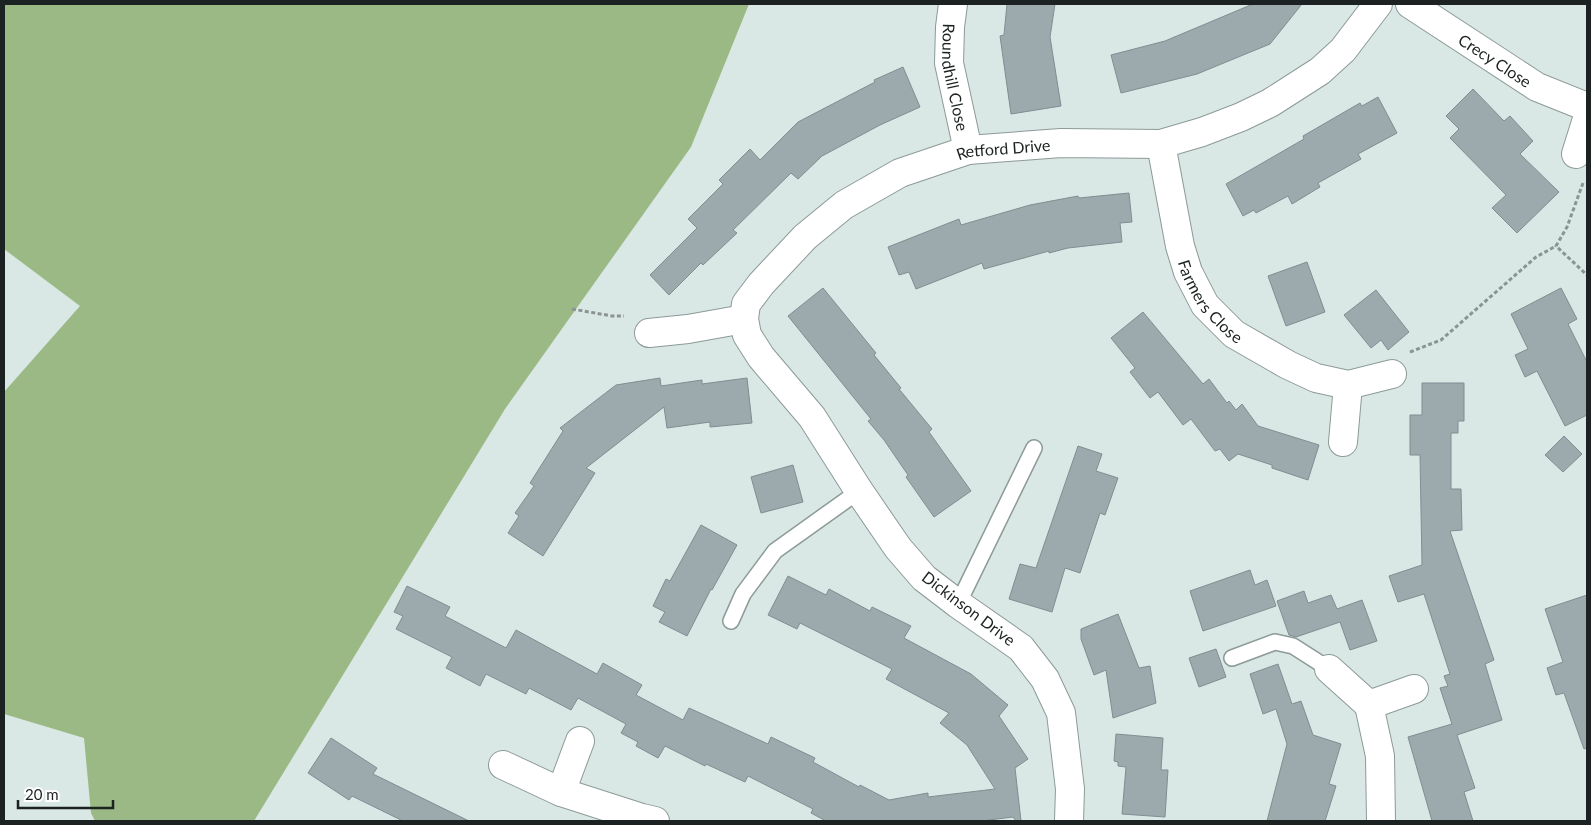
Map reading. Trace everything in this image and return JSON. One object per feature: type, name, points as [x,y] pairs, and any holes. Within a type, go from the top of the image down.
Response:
[{"type":"street","name":"Roundhill Close","points":[[953,4],[949,63],[968,150]]},
{"type":"street","name":"Retford Drive","points":[[744,319],[746,304],[761,284],[805,237],[844,206],[900,173],[968,150],[1060,143],[1161,144],[1202,132],[1241,117],[1270,103],[1320,71],[1343,50],[1378,4]]},
{"type":"street","name":"Crecy Close","points":[[1410,4],[1537,87],[1587,107]]},
{"type":"street","points":[[1576,154],[1587,119]]},
{"type":"street","name":"Farmers Close","points":[[1161,144],[1180,246],[1188,272],[1205,305],[1234,334],[1316,378],[1348,385],[1392,374]]},
{"type":"street","points":[[649,333],[688,329],[744,319]]},
{"type":"street","name":"Dickinson Drive","points":[[744,319],[747,335],[762,357],[812,417],[898,548],[924,578],[1021,648],[1045,679],[1061,713],[1070,789],[1070,821]]},
{"type":"street","points":[[1343,442],[1348,385]]},
{"type":"street","points":[[1329,669],[1369,705],[1380,756],[1381,821]]},
{"type":"street","points":[[1369,705],[1414,689]]},
{"type":"street","points":[[561,792],[580,741]]},
{"type":"street","points":[[502,765],[561,792],[655,821]]},
{"type":"lane","points":[[958,604],[1034,448]]},
{"type":"lane","points":[[731,621],[743,594],[775,551],[859,491]]},
{"type":"lane","points":[[1232,658],[1275,642],[1292,646],[1329,669]]},
{"type":"path","points":[[1392,374],[1400,356],[1441,340],[1536,257],[1556,246],[1567,227],[1584,181]]},
{"type":"path","points":[[1556,246],[1587,275]]},
{"type":"path","points":[[572,309],[612,316],[645,317],[649,333]]},
{"type":"green space","points":[[4,4],[749,4],[691,147],[505,409],[254,821],[95,821],[91,813],[84,738],[4,714],[4,392],[80,306],[4,249]]},
{"type":"building","points":[[1007,4],[1055,4],[1050,37],[1061,106],[1011,114],[1000,36],[1004,35]]},
{"type":"building","points":[[1253,4],[1302,4],[1270,44],[1197,74],[1121,93],[1111,55],[1165,41]]},
{"type":"building","points":[[903,67],[920,107],[880,125],[822,156],[798,179],[791,173],[733,230],[737,233],[703,265],[701,263],[669,295],[650,275],[697,228],[688,219],[723,184],[719,180],[750,149],[760,160],[798,122],[875,82],[874,80]]},
{"type":"building","points":[[1473,89],[1504,121],[1510,116],[1533,141],[1520,154],[1559,192],[1517,233],[1492,208],[1506,195],[1450,138],[1459,129],[1446,116]]},
{"type":"building","points":[[1378,97],[1397,133],[1358,154],[1361,159],[1318,183],[1320,187],[1292,204],[1288,196],[1256,213],[1254,210],[1243,216],[1226,184],[1304,139],[1303,136],[1360,103],[1362,106]]},
{"type":"building","points":[[1129,193],[1132,222],[1120,223],[1122,242],[1068,248],[1049,253],[1049,251],[984,269],[982,263],[916,289],[909,272],[899,275],[888,247],[959,219],[961,225],[1030,205],[1078,196],[1079,198]]},
{"type":"building","points":[[1307,262],[1325,312],[1286,326],[1268,276]]},
{"type":"building","points":[[823,288],[876,353],[874,355],[901,388],[899,389],[932,429],[929,432],[971,491],[934,517],[906,477],[908,475],[884,440],[868,421],[871,419],[788,316]]},
{"type":"building","points":[[1561,288],[1577,319],[1568,324],[1587,362],[1587,415],[1565,426],[1537,371],[1525,377],[1515,355],[1528,349],[1511,314]]},
{"type":"building","points":[[1376,290],[1409,332],[1388,350],[1381,340],[1371,348],[1344,315]]},
{"type":"building","points":[[1143,312],[1203,384],[1209,379],[1227,403],[1229,401],[1236,410],[1242,404],[1258,426],[1319,445],[1308,480],[1272,468],[1272,465],[1238,454],[1229,461],[1220,449],[1215,451],[1191,419],[1183,425],[1158,392],[1150,398],[1130,372],[1135,368],[1111,338]]},
{"type":"building","points":[[660,378],[661,386],[702,380],[702,384],[747,378],[752,423],[710,427],[710,422],[667,428],[664,407],[586,468],[595,473],[543,556],[508,533],[519,516],[515,513],[534,486],[530,483],[563,431],[560,428],[616,385]]},
{"type":"building","points":[[1422,383],[1464,383],[1464,421],[1458,421],[1458,433],[1451,433],[1451,489],[1461,489],[1462,530],[1450,531],[1494,660],[1485,664],[1502,720],[1457,735],[1475,788],[1464,792],[1473,821],[1432,821],[1408,737],[1452,724],[1440,688],[1448,686],[1444,676],[1450,674],[1424,594],[1398,602],[1389,576],[1422,565],[1420,455],[1410,455],[1410,415],[1422,415]]},
{"type":"building","points":[[1564,436],[1582,454],[1563,472],[1545,455]]},
{"type":"building","points":[[1078,446],[1102,454],[1096,471],[1118,478],[1105,515],[1100,513],[1080,573],[1065,568],[1052,612],[1009,599],[1020,564],[1036,568]]},
{"type":"building","points":[[793,465],[803,502],[761,513],[751,477]]},
{"type":"building","points":[[701,525],[737,545],[711,589],[687,636],[659,622],[665,612],[653,606],[666,579],[670,581]]},
{"type":"building","points":[[1250,570],[1255,585],[1267,580],[1276,606],[1203,631],[1190,591]]},
{"type":"building","points":[[788,576],[826,595],[829,589],[870,611],[872,607],[911,626],[904,638],[971,674],[1008,705],[999,716],[1028,759],[1015,768],[1021,821],[1016,821],[1013,817],[981,821],[826,821],[811,813],[813,809],[748,776],[745,782],[706,764],[705,766],[665,746],[658,758],[636,746],[638,742],[621,733],[626,724],[578,698],[571,710],[529,688],[526,694],[486,674],[480,686],[446,668],[452,657],[396,629],[403,616],[394,612],[407,586],[450,607],[445,616],[506,648],[516,630],[597,674],[603,663],[642,685],[636,695],[683,720],[689,708],[768,744],[771,737],[815,758],[813,762],[859,787],[860,785],[889,800],[928,793],[928,797],[995,789],[967,745],[940,723],[949,713],[886,679],[892,669],[800,623],[797,629],[768,615]]},
{"type":"building","points":[[1304,591],[1308,603],[1331,595],[1337,609],[1362,600],[1377,641],[1350,650],[1340,622],[1296,637],[1289,635],[1277,601]]},
{"type":"building","points":[[1587,595],[1587,748],[1584,749],[1564,693],[1556,695],[1547,668],[1563,662],[1545,609]]},
{"type":"building","points":[[1118,614],[1139,668],[1150,666],[1156,703],[1113,718],[1106,670],[1094,675],[1081,639],[1081,629]]},
{"type":"building","points":[[1216,649],[1226,677],[1199,687],[1189,658]]},
{"type":"building","points":[[1278,664],[1292,704],[1301,701],[1313,735],[1341,744],[1329,784],[1336,786],[1325,821],[1267,821],[1287,744],[1276,709],[1263,714],[1250,674]]},
{"type":"building","points":[[1116,734],[1163,738],[1161,770],[1168,770],[1165,817],[1122,814],[1126,767],[1118,766],[1118,762],[1114,761]]},
{"type":"building","points":[[331,738],[377,768],[373,774],[469,821],[403,821],[352,796],[349,800],[308,773]]}]
